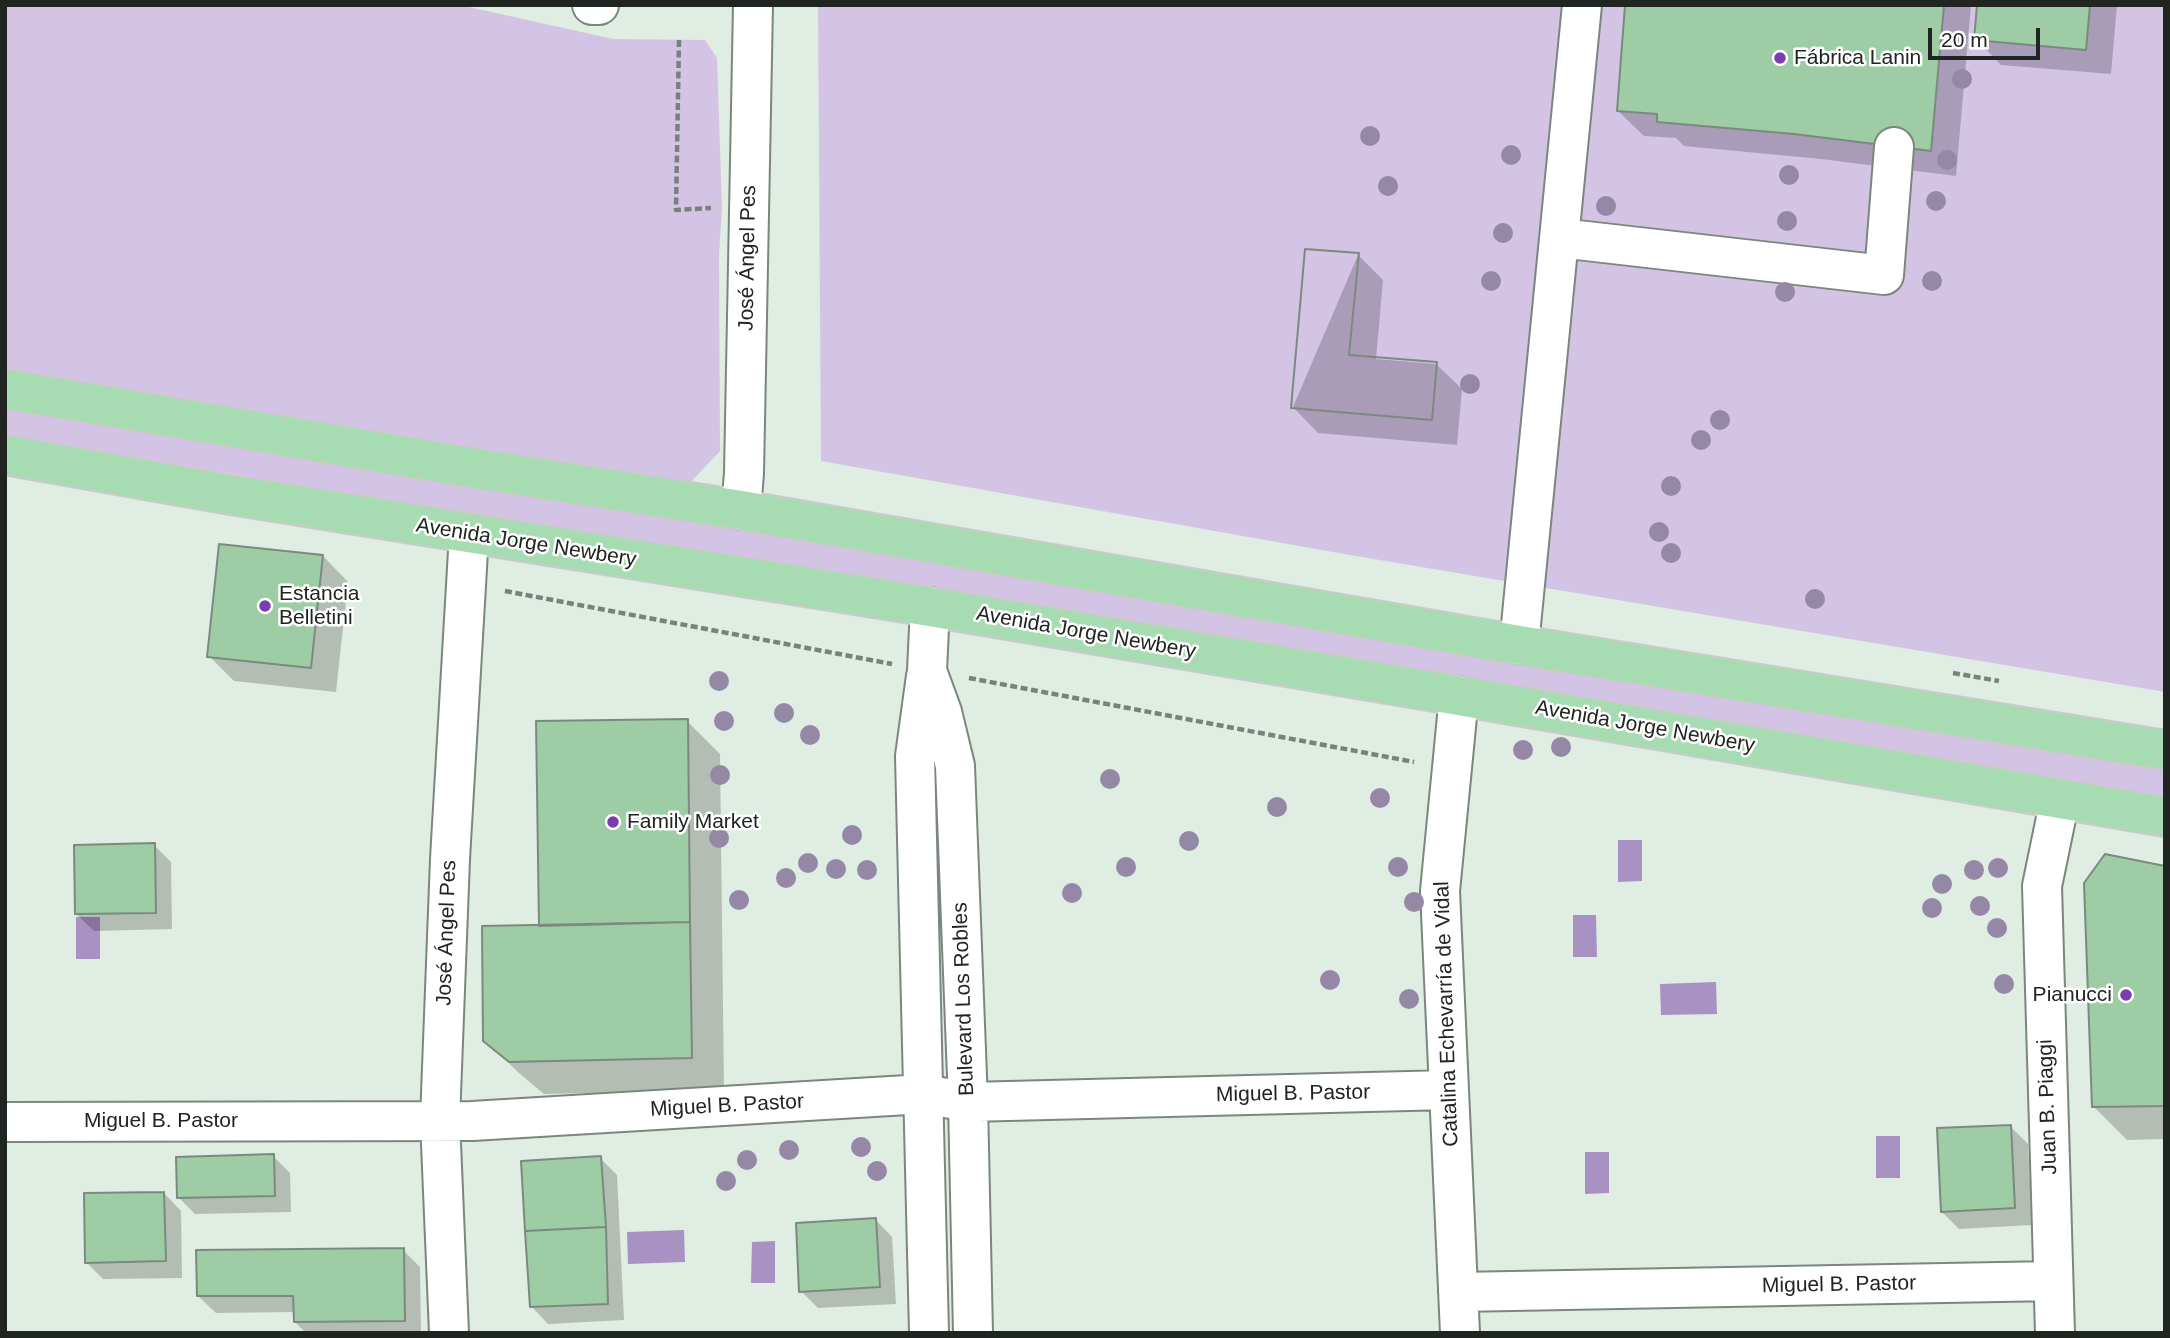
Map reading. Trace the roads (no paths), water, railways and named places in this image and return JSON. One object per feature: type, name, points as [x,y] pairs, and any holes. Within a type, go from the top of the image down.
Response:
[{"type":"main road","points":[[5,389],[741,510],[1519,645],[2165,750]]},
{"type":"main road","name":"Avenida Jorge Newbery","points":[[5,455],[469,534],[1459,695],[2165,817]]},
{"type":"street","points":[[592,5],[599,5]]},
{"type":"street","name":"José Ángel Pes","points":[[741,510],[744,474],[753,5]]},
{"type":"street","points":[[1519,645],[1582,5]]},
{"type":"street","points":[[1560,238],[1885,275],[1894,147]]},
{"type":"street","name":"José Ángel Pes","points":[[449,1333],[440,1120],[450,859],[469,534]]},
{"type":"street","name":"Bulevard Los Robles","points":[[929,1333],[915,756],[927,670],[930,607]]},
{"type":"street","name":"Bulevard Los Robles","points":[[927,670],[942,712],[955,766],[968,1102],[973,1333]]},
{"type":"street","name":"Catalina Echevarría de Vidal","points":[[1459,695],[1440,891],[1460,1333]]},
{"type":"street","name":"Juan B. Piaggi","points":[[2054,1333],[2042,886],[2060,799]]},
{"type":"street","name":"Miguel B. Pastor","points":[[5,1122],[472,1121],[924,1094],[968,1102],[1449,1090]]},
{"type":"street","name":"Miguel B. Pastor","points":[[1458,1292],[2053,1281]]},
{"type":"place","name":"Fábrica Lanin","points":[[1780,58]]},
{"type":"place","name":"Estancia Belletini","points":[[265,606]]},
{"type":"place","name":"Family Market","points":[[613,822]]},
{"type":"place","name":"Pianucci","points":[[2126,995]]}]
